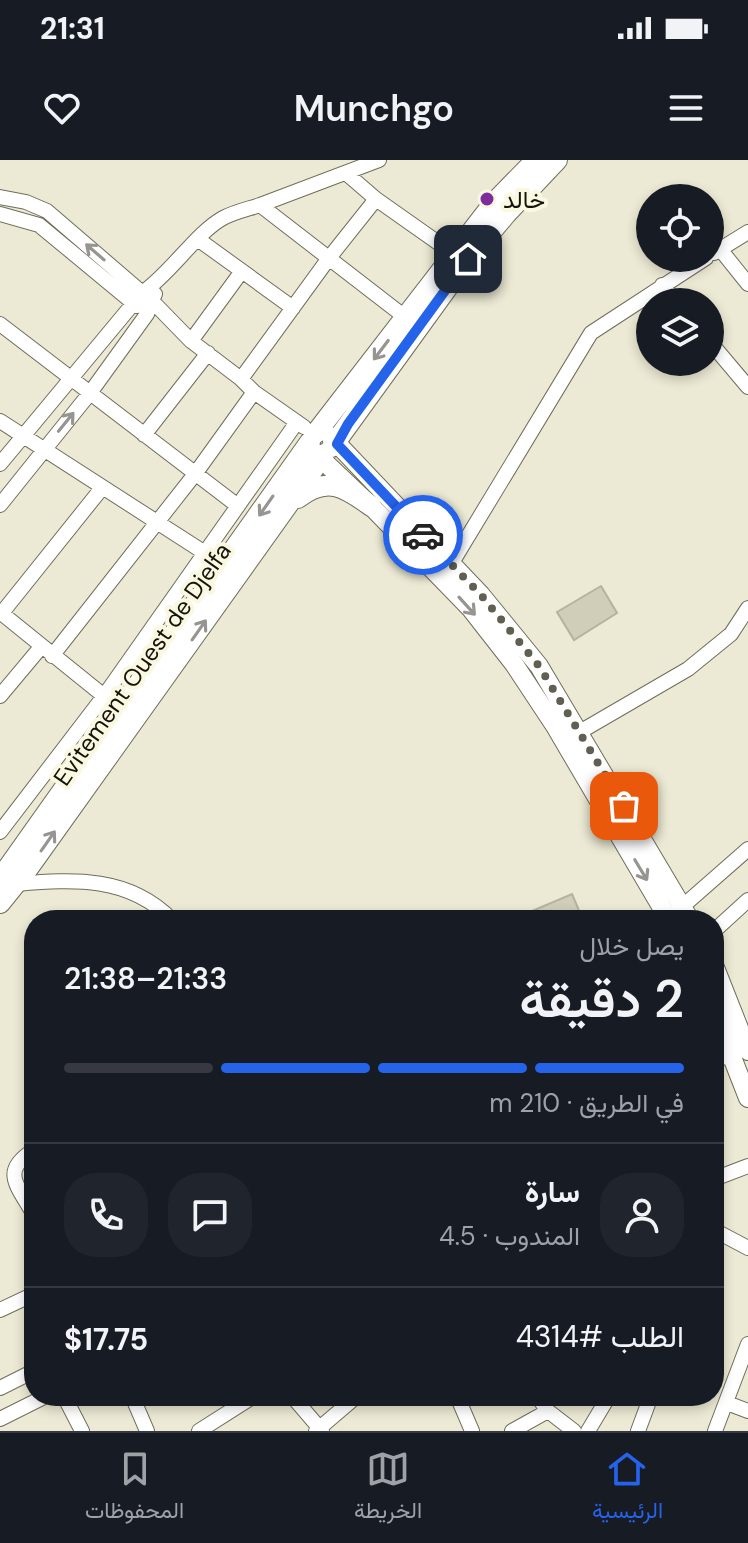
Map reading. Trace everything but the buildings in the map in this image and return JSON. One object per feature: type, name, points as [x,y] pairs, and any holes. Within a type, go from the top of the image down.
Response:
[{"type":"highway","name":"Evitement Ouest de Djelfa","points":[[0,903],[7,880],[23,848],[320,442],[405,317],[493,204],[536,160]]},
{"type":"highway","name":"Evitement Ouest de Djelfa","points":[[7,880],[285,508],[320,442],[348,424],[468,259],[557,160]]},
{"type":"highway","points":[[285,508],[313,487],[331,484],[352,492],[371,506]]},
{"type":"main road","points":[[320,442],[371,506],[447,572],[481,595],[539,666],[572,736],[671,910]]},
{"type":"main road","points":[[320,442],[447,572]]},
{"type":"main road","points":[[724,998],[740,1052],[748,1098]]},
{"type":"main road","points":[[724,1027],[740,1052]]},
{"type":"street","points":[[0,505],[90,393],[158,282],[222,218],[379,160]]},
{"type":"street","points":[[347,174],[376,199],[454,254]]},
{"type":"street","points":[[0,197],[26,202],[47,211],[144,303]]},
{"type":"street","points":[[241,379],[376,199]]},
{"type":"street","points":[[260,205],[405,317]]},
{"type":"street","points":[[0,214],[39,225],[170,321],[254,392],[320,442],[238,506],[104,696],[0,832],[23,848]]},
{"type":"street","points":[[724,247],[748,232]]},
{"type":"street","points":[[199,240],[293,308]]},
{"type":"street","points":[[724,264],[748,284]]},
{"type":"street","points":[[191,341],[242,271]]},
{"type":"street","points":[[447,572],[591,333],[683,272]]},
{"type":"street","points":[[662,285],[665,288]]},
{"type":"street","points":[[0,464],[71,380],[144,303]]},
{"type":"street","points":[[0,324],[238,506]]},
{"type":"street","points":[[144,435],[208,353]]},
{"type":"street","points":[[724,359],[748,387]]},
{"type":"street","points":[[1,692],[47,652],[195,474],[254,392]]},
{"type":"street","points":[[0,421],[205,553]]},
{"type":"street","points":[[102,488],[1,613],[104,696]]},
{"type":"street","points":[[572,736],[688,669],[731,634],[748,608]]},
{"type":"street","points":[[683,910],[748,849]]},
{"type":"street","points":[[7,880],[71,880],[112,884],[137,893],[159,910]]},
{"type":"street","points":[[724,922],[748,900]]},
{"type":"street","points":[[24,1156],[11,1168],[24,1197]]},
{"type":"street","points":[[724,1173],[748,1166]]},
{"type":"street","points":[[724,1235],[748,1248]]},
{"type":"street","points":[[0,1310],[24,1299]]},
{"type":"street","points":[[715,1431],[748,1344]]},
{"type":"street","points":[[0,1388],[24,1376]]},
{"type":"street","points":[[727,1403],[748,1411]]},
{"type":"street","points":[[0,1419],[26,1406]]},
{"type":"street","points":[[69,1406],[82,1431]]},
{"type":"street","points":[[139,1406],[147,1431]]},
{"type":"street","points":[[199,1431],[238,1406]]},
{"type":"street","points":[[300,1406],[319,1430],[346,1406]]},
{"type":"street","points":[[461,1406],[472,1431]]},
{"type":"street","points":[[545,1406],[574,1431]]},
{"type":"street","points":[[588,1431],[603,1406]]},
{"type":"street","points":[[638,1431],[647,1406]]},
{"type":"street","points":[[512,1431],[548,1411]]},
{"type":"way so far","points":[[423,535],[481,595],[539,666],[624,806]]},
{"type":"place","name":"خالد","points":[[487,199]]},
{"type":"route","points":[[423,535],[337,444],[348,424],[468,259]]}]
